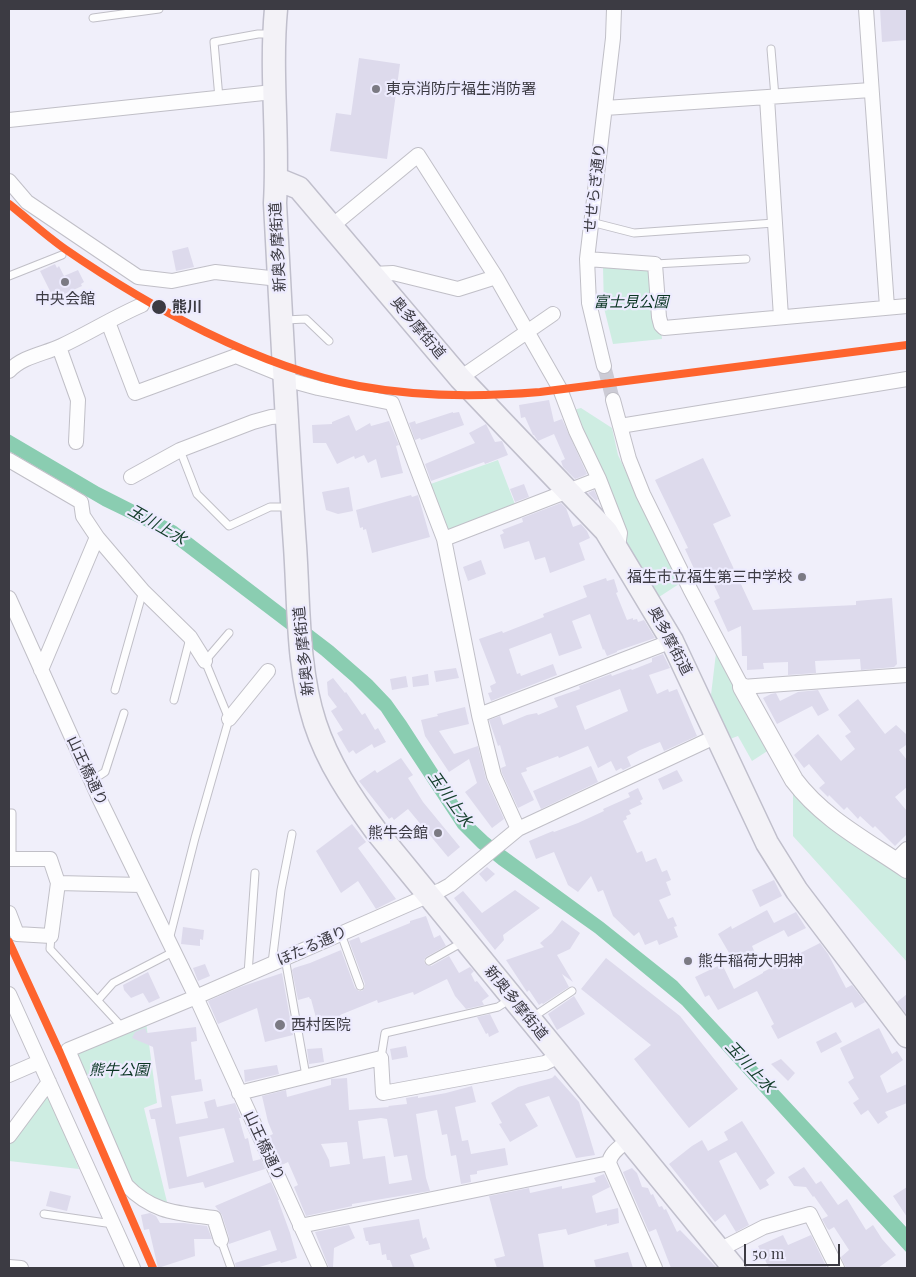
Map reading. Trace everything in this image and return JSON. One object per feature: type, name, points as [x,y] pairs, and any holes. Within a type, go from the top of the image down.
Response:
[{"type":"main road","name":"新奥多摩街道","points":[[276,9],[273,92],[276,143],[275,203],[292,507],[301,644],[309,703],[322,742],[338,775],[376,831],[734,1268]]},
{"type":"main road","points":[[276,143],[287,170],[299,188]]},
{"type":"main road","name":"奥多摩街道","points":[[276,179],[299,188],[460,378],[606,531],[672,641],[767,843],[792,883],[907,1036]]},
{"type":"street","name":"せせらぎ通り","points":[[604,366],[589,303],[587,259],[613,38],[614,9]]},
{"type":"street","points":[[866,9],[887,308]]},
{"type":"street","points":[[605,108],[871,90]]},
{"type":"street","points":[[9,120],[273,92]]},
{"type":"street","points":[[771,98],[774,223],[781,317]]},
{"type":"street","points":[[332,226],[418,155],[496,277],[560,389],[620,533],[618,550]]},
{"type":"street","points":[[9,181],[27,202],[138,277],[172,281],[215,272],[279,279]]},
{"type":"street","points":[[587,259],[655,264],[659,317],[664,328],[907,306]]},
{"type":"street","points":[[372,274],[393,273],[458,289],[496,277]]},
{"type":"street","points":[[9,371],[14,366],[40,352],[59,347],[142,305]]},
{"type":"street","points":[[460,378],[552,314]]},
{"type":"street","points":[[108,322],[135,393],[236,356],[285,377],[318,388],[392,403],[444,538],[479,715],[494,776],[518,829]]},
{"type":"street","points":[[59,347],[78,400],[76,442]]},
{"type":"street","points":[[620,426],[907,379]]},
{"type":"street","points":[[613,400],[629,459],[643,494],[690,589],[794,780],[803,792],[831,818],[903,860]]},
{"type":"street","points":[[131,477],[180,450],[253,422],[271,417],[288,416]]},
{"type":"street","points":[[9,460],[81,502],[83,516],[97,537],[144,591],[190,637],[205,661]]},
{"type":"street","points":[[444,538],[599,479]]},
{"type":"street","points":[[40,670],[97,537]]},
{"type":"street","name":"山王橋通り","points":[[9,598],[91,781],[196,997],[320,1268]]},
{"type":"street","points":[[479,715],[672,641]]},
{"type":"street","points":[[229,719],[268,671]]},
{"type":"street","points":[[742,687],[907,675]]},
{"type":"street","name":"ほたる通り","points":[[221,1240],[214,1218],[167,1212],[136,1196],[126,1185],[68,1050],[196,997],[450,885],[518,829],[717,736]]},
{"type":"street","points":[[9,913],[17,934],[50,936],[58,883],[50,859],[10,859]]},
{"type":"street","points":[[58,883],[141,885]]},
{"type":"street","points":[[9,994],[133,1268]]},
{"type":"street","points":[[239,1093],[381,1058],[383,1092],[544,1063],[559,1056]]},
{"type":"street","points":[[9,1075],[39,1062]]},
{"type":"street","points":[[9,1136],[49,1082]]},
{"type":"street","points":[[628,1140],[613,1153],[609,1158],[609,1163],[655,1268]]},
{"type":"street","points":[[300,1226],[609,1163]]},
{"type":"street","points":[[719,1250],[764,1226],[810,1214],[837,1268]]},
{"type":"street","points":[[9,1267],[21,1268]]},
{"type":"lane","points":[[93,18],[159,9]]},
{"type":"lane","points":[[219,98],[214,42],[258,34],[274,34]]},
{"type":"lane","points":[[771,49],[771,98]]},
{"type":"lane","points":[[591,222],[634,233],[774,223]]},
{"type":"lane","points":[[9,276],[62,254]]},
{"type":"lane","points":[[655,264],[746,259]]},
{"type":"lane","points":[[282,320],[306,319],[329,341]]},
{"type":"lane","points":[[180,450],[197,494],[229,526],[270,507],[292,507]]},
{"type":"lane","points":[[115,690],[144,591]]},
{"type":"lane","points":[[98,1000],[113,983],[171,948],[195,838],[229,719],[205,661],[230,633]]},
{"type":"lane","points":[[174,700],[190,637]]},
{"type":"lane","points":[[91,781],[105,772],[124,713]]},
{"type":"lane","points":[[9,813],[12,813],[10,859]]},
{"type":"lane","points":[[292,834],[281,890],[279,961],[306,1076]]},
{"type":"lane","points":[[248,974],[254,873]]},
{"type":"lane","points":[[341,934],[360,986]]},
{"type":"lane","points":[[50,936],[50,949],[122,1027]]},
{"type":"lane","points":[[429,961],[465,941]]},
{"type":"lane","points":[[530,1019],[572,991]]},
{"type":"lane","points":[[381,1058],[384,1033],[498,1007],[512,998]]},
{"type":"lane","points":[[44,1214],[113,1224]]},
{"type":"lane","points":[[221,1240],[231,1268]]},
{"type":"green space","name":"富士見公園","points":[[603,267],[656,272],[662,339],[613,344],[604,308]]},
{"type":"green space","points":[[581,408],[612,428],[618,455],[679,584],[659,597],[633,560],[573,410]]},
{"type":"green space","points":[[498,460],[516,507],[448,530],[444,528],[425,486]]},
{"type":"green space","points":[[716,653],[769,750],[752,761],[738,736],[730,739],[711,695]]},
{"type":"green space","points":[[793,785],[907,876],[907,962],[793,836]]},
{"type":"green space","name":"熊牛公園","points":[[146,1022],[157,1103],[144,1108],[168,1206],[126,1185],[78,1053]]},
{"type":"green space","points":[[43,1096],[50,1097],[79,1169],[9,1161],[9,1143]]},
{"type":"water","name":"玉川上水","points":[[9,434],[99,487],[176,526],[333,646],[372,680],[391,700],[406,721],[470,820],[503,849],[603,922],[677,981],[907,1228],[907,1253],[682,1005],[595,933],[499,865],[458,828],[381,711],[352,682],[321,655],[163,535],[103,506],[9,451]]},
{"type":"building","points":[[880,9],[907,9],[907,40],[882,42]]},
{"type":"building","name":"東京消防庁福生消防署","points":[[359,58],[400,64],[387,159],[330,151],[336,113],[351,115]]},
{"type":"building","points":[[188,247],[194,267],[176,271],[172,251]]},
{"type":"building","name":"中央会館","points":[[55,264],[57,268],[59,266],[64,276],[78,270],[84,282],[81,284],[82,286],[54,299],[40,271]]},
{"type":"building","points":[[549,400],[554,422],[562,419],[587,474],[583,476],[575,479],[563,467],[561,461],[565,459],[554,434],[538,441],[533,435],[525,417],[521,418],[519,405]]},
{"type":"building","points":[[453,412],[459,412],[464,425],[421,440],[420,438],[415,440],[409,423],[415,421],[416,424]]},
{"type":"building","points":[[349,415],[356,431],[370,423],[371,426],[389,421],[399,445],[396,446],[403,473],[381,478],[376,459],[368,463],[364,455],[355,459],[354,456],[337,464],[326,443],[313,443],[312,425],[332,424],[332,422]]},
{"type":"building","points":[[486,424],[495,442],[502,441],[508,455],[431,481],[425,464],[475,443],[469,433]]},
{"type":"building","points":[[703,458],[731,516],[713,524],[753,610],[856,605],[856,601],[892,598],[897,664],[894,667],[861,670],[860,659],[815,661],[816,673],[788,675],[788,662],[763,663],[764,669],[747,670],[747,656],[742,656],[741,626],[728,632],[714,601],[720,598],[706,568],[696,573],[685,549],[688,548],[655,480]]},
{"type":"building","points":[[524,484],[529,497],[515,502],[510,489]]},
{"type":"building","points":[[349,487],[353,511],[338,514],[326,510],[322,492]]},
{"type":"building","points":[[594,490],[598,499],[596,501],[588,493]]},
{"type":"building","points":[[411,495],[412,497],[418,495],[430,537],[372,553],[366,529],[360,528],[356,510]]},
{"type":"building","points":[[561,503],[566,508],[573,527],[581,524],[590,538],[579,543],[585,560],[550,573],[545,557],[535,560],[529,541],[504,549],[500,535],[504,533],[502,530],[523,522],[522,518]]},
{"type":"building","points":[[481,560],[486,574],[468,581],[463,567]]},
{"type":"building","points":[[606,578],[607,581],[614,579],[618,592],[616,593],[627,620],[633,618],[633,620],[637,619],[638,622],[644,620],[655,638],[607,656],[590,614],[572,621],[582,648],[559,656],[551,633],[509,649],[517,674],[520,673],[521,676],[553,664],[557,675],[491,701],[488,693],[492,692],[490,686],[496,683],[479,639],[502,631],[503,633],[544,617],[543,614],[587,597],[583,586]]},
{"type":"building","points":[[663,654],[670,668],[649,675],[657,694],[668,689],[669,692],[677,689],[697,736],[664,751],[660,742],[640,750],[627,757],[631,766],[623,770],[621,768],[616,771],[611,761],[598,768],[588,746],[559,758],[558,756],[526,768],[527,771],[521,773],[534,800],[518,808],[502,773],[501,768],[506,766],[500,745],[498,746],[489,720],[500,716],[503,725],[527,715],[537,713],[538,715],[558,707],[554,698],[580,689],[579,686],[611,674],[612,676],[652,662],[652,658]],"holes":[[[620,689],[628,711],[585,730],[576,706]]]},
{"type":"building","points":[[456,668],[459,678],[436,682],[434,671]]},
{"type":"building","points":[[428,674],[429,685],[413,687],[412,677]]},
{"type":"building","points":[[406,676],[408,687],[392,690],[390,679]]},
{"type":"building","points":[[333,678],[346,692],[362,715],[365,713],[375,730],[378,728],[386,742],[374,748],[372,744],[356,754],[353,750],[349,753],[337,733],[343,730],[331,711],[337,707],[328,695],[327,682]]},
{"type":"building","points":[[818,690],[829,710],[818,716],[812,706],[777,724],[763,698],[776,693],[780,701],[798,692]]},
{"type":"building","points":[[858,699],[885,734],[896,725],[906,734],[906,745],[899,750],[907,760],[907,787],[895,797],[907,811],[907,834],[895,846],[875,826],[873,828],[860,816],[858,819],[847,807],[844,810],[829,795],[828,797],[819,788],[825,783],[809,764],[804,768],[794,755],[818,734],[841,761],[855,749],[845,736],[851,732],[838,715]]},
{"type":"building","points":[[465,707],[469,724],[439,731],[454,754],[478,746],[486,779],[504,819],[492,828],[465,792],[477,783],[469,759],[449,772],[425,736],[421,720]]},
{"type":"building","points":[[401,758],[413,775],[408,778],[423,802],[460,847],[448,857],[408,809],[394,820],[392,817],[389,819],[359,781],[375,770],[377,773]]},
{"type":"building","points":[[591,766],[598,782],[541,809],[533,791]]},
{"type":"building","points":[[677,770],[683,781],[663,790],[658,779]]},
{"type":"building","points":[[638,788],[643,799],[640,801],[642,804],[629,810],[631,814],[626,816],[627,819],[623,821],[637,853],[642,851],[646,862],[656,858],[662,872],[667,870],[671,880],[666,882],[671,895],[659,900],[668,919],[673,917],[677,926],[674,927],[678,937],[659,945],[657,940],[645,945],[639,932],[634,936],[613,916],[603,890],[598,892],[591,876],[578,892],[568,885],[554,852],[536,859],[529,841],[604,811],[603,809],[630,797],[628,793]]},
{"type":"building","points":[[352,824],[366,842],[358,848],[396,899],[376,909],[358,881],[341,893],[316,851]]},
{"type":"building","points":[[487,867],[495,874],[486,882],[479,874]]},
{"type":"building","points":[[774,880],[782,896],[760,907],[752,890]]},
{"type":"building","points":[[515,890],[540,908],[503,935],[504,940],[495,950],[454,898],[463,891],[482,913]]},
{"type":"building","points":[[767,910],[774,923],[796,912],[806,928],[788,937],[784,930],[752,946],[755,953],[735,963],[718,934],[731,926],[732,929]]},
{"type":"building","points":[[426,916],[434,938],[440,935],[446,946],[426,957],[424,960],[425,964],[431,966],[449,956],[459,973],[470,967],[474,971],[471,974],[475,982],[477,981],[489,996],[482,1001],[484,1005],[466,1009],[455,996],[447,979],[414,995],[413,992],[378,1003],[377,1000],[340,1015],[342,1023],[319,1029],[311,999],[309,997],[298,1000],[292,970],[341,950],[355,988],[362,991],[365,984],[349,941],[359,937],[361,943],[410,923],[410,921]]},
{"type":"building","points":[[562,920],[580,933],[570,949],[557,955],[573,982],[562,974],[569,987],[539,1005],[529,990],[527,992],[506,960],[544,947],[540,943],[552,933]]},
{"type":"building","points":[[183,927],[204,930],[203,940],[200,939],[200,946],[181,944]]},
{"type":"building","points":[[820,943],[846,988],[852,985],[865,1002],[855,1008],[852,1002],[778,1039],[771,1026],[774,1024],[757,991],[718,1010],[709,995],[705,997],[695,977],[722,964],[734,989]]},
{"type":"building","points":[[606,958],[680,1016],[738,1089],[689,1128],[634,1059],[651,1045],[581,989]]},
{"type":"building","points":[[205,964],[210,976],[198,981],[193,968]]},
{"type":"building","points":[[148,972],[160,998],[149,1003],[143,993],[131,998],[124,990],[123,985]]},
{"type":"building","points":[[282,973],[293,1035],[265,1042],[257,1008],[218,1024],[208,1001],[240,987]]},
{"type":"building","points":[[907,994],[907,1015],[897,1002]]},
{"type":"building","points":[[574,996],[585,1014],[557,1030],[548,1014]]},
{"type":"building","points":[[490,1014],[499,1032],[489,1037],[477,1017]]},
{"type":"building","points":[[196,1027],[197,1041],[191,1042],[195,1080],[201,1079],[203,1091],[171,1096],[176,1124],[208,1118],[204,1102],[215,1099],[217,1107],[235,1103],[241,1118],[239,1118],[245,1139],[248,1138],[253,1161],[261,1159],[265,1169],[205,1188],[203,1182],[169,1189],[155,1119],[151,1119],[149,1110],[162,1107],[153,1047],[132,1038],[135,1032],[145,1028],[147,1033]],"holes":[[[224,1128],[234,1162],[187,1177],[179,1137]]]},
{"type":"building","points":[[879,1028],[892,1054],[897,1051],[903,1060],[880,1076],[887,1093],[907,1084],[907,1103],[885,1112],[888,1117],[878,1124],[868,1110],[861,1115],[853,1103],[859,1099],[848,1082],[854,1078],[840,1048]]},
{"type":"building","points":[[836,1032],[842,1042],[821,1053],[816,1042]]},
{"type":"building","points":[[406,1046],[408,1057],[392,1060],[390,1049]]},
{"type":"building","points":[[322,1048],[324,1062],[309,1064],[307,1049]]},
{"type":"building","points":[[781,1059],[795,1073],[788,1081],[771,1064]]},
{"type":"building","points":[[277,1065],[279,1074],[245,1082],[244,1070]]},
{"type":"building","points":[[555,1075],[579,1102],[595,1155],[576,1158],[549,1096],[525,1104],[538,1126],[510,1142],[499,1124],[502,1123],[491,1103],[518,1087],[552,1078]]},
{"type":"building","points":[[347,1078],[349,1110],[407,1104],[406,1098],[446,1093],[472,1086],[476,1102],[455,1107],[462,1141],[468,1140],[471,1154],[505,1148],[508,1165],[477,1171],[477,1174],[470,1175],[471,1182],[461,1184],[456,1155],[451,1156],[447,1134],[442,1135],[437,1110],[416,1114],[426,1178],[430,1191],[352,1204],[352,1206],[306,1216],[294,1187],[298,1185],[288,1162],[282,1165],[269,1136],[273,1134],[262,1096],[286,1090],[287,1097],[331,1085],[331,1079]],"holes":[[[387,1119],[394,1157],[407,1155],[412,1180],[389,1184],[385,1156],[363,1159],[358,1121]],[[347,1142],[350,1164],[330,1167],[329,1160],[321,1144]]]},
{"type":"building","points":[[742,1121],[775,1173],[766,1180],[769,1185],[760,1190],[736,1152],[719,1161],[749,1225],[736,1232],[725,1214],[715,1222],[669,1164],[702,1140],[708,1151],[728,1140],[724,1132]]},
{"type":"building","points":[[804,1167],[816,1184],[821,1181],[838,1205],[847,1199],[866,1230],[873,1225],[896,1255],[878,1268],[846,1268],[841,1257],[849,1250],[834,1227],[829,1230],[827,1228],[822,1219],[828,1216],[806,1187],[794,1186],[788,1177]]},
{"type":"building","points":[[632,1168],[637,1173],[642,1187],[648,1188],[659,1207],[662,1206],[664,1210],[666,1209],[677,1232],[680,1230],[717,1268],[671,1268],[656,1229],[649,1232],[623,1172]]},
{"type":"building","points":[[604,1174],[610,1187],[592,1196],[596,1213],[618,1208],[619,1223],[607,1226],[607,1224],[568,1235],[566,1229],[538,1234],[544,1268],[497,1268],[494,1259],[505,1256],[489,1196],[529,1188],[530,1193],[562,1186],[562,1189],[596,1182],[594,1178]]},
{"type":"building","points":[[271,1182],[279,1200],[297,1258],[256,1268],[236,1268],[235,1263],[277,1250],[270,1230],[229,1244],[229,1237],[222,1215],[215,1206]]},
{"type":"building","points":[[907,1187],[907,1217],[893,1196]]},
{"type":"building","points":[[50,1191],[71,1196],[67,1211],[46,1206]]},
{"type":"building","points":[[150,1213],[156,1216],[160,1223],[184,1223],[207,1226],[212,1239],[194,1239],[195,1256],[158,1268],[149,1229],[144,1230],[141,1215]]},
{"type":"building","points":[[419,1219],[423,1239],[426,1237],[430,1249],[410,1255],[415,1268],[393,1268],[390,1260],[387,1260],[386,1254],[382,1255],[380,1243],[369,1245],[368,1241],[366,1241],[363,1228]]},
{"type":"building","points":[[349,1225],[355,1238],[334,1248],[333,1268],[329,1268],[315,1232]]},
{"type":"building","points":[[783,1235],[788,1245],[811,1235],[827,1268],[769,1268],[758,1246]]},
{"type":"building","points":[[628,1252],[633,1268],[596,1268],[594,1260]]},
{"type":"tunnel","points":[[604,366],[613,400]]},
{"type":"transit line","points":[[9,204],[58,244],[98,271],[168,313],[206,332],[282,365],[321,377],[382,390],[450,395],[540,392],[907,345]]},
{"type":"transit line","points":[[9,942],[60,1053],[153,1268]]},
{"type":"place","name":"東京消防庁福生消防署","points":[[376,89]]},
{"type":"place","name":"中央会館","points":[[65,282]]},
{"type":"place","name":"熊川","points":[[159,307]]},
{"type":"place","name":"福生市立福生第三中学校","points":[[802,577]]},
{"type":"place","name":"熊牛会館","points":[[438,833]]},
{"type":"place","name":"熊牛稲荷大明神","points":[[688,961]]},
{"type":"place","name":"西村医院","points":[[280,1025]]}]
